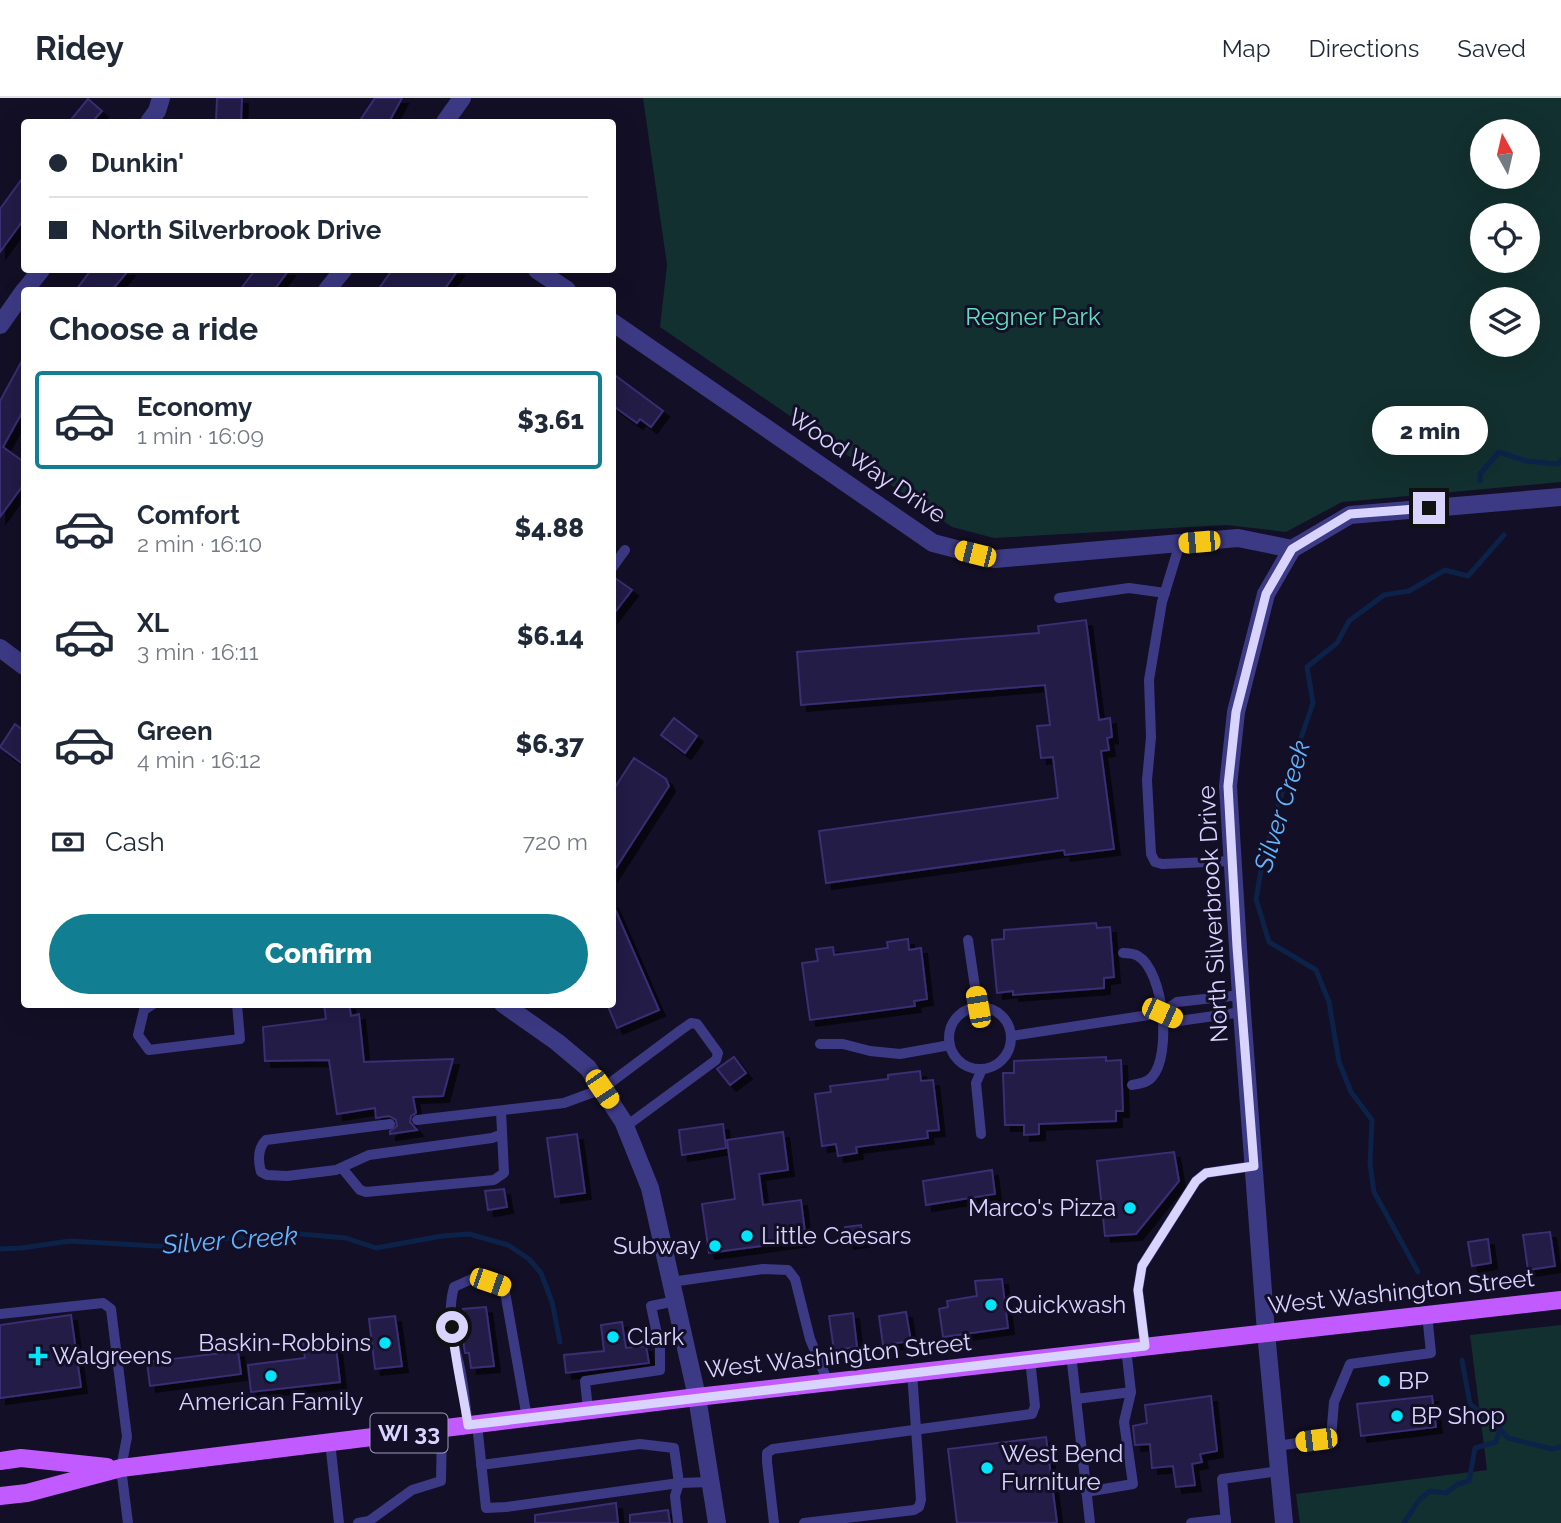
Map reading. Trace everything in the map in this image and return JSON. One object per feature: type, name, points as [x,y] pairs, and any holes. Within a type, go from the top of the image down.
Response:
[{"type":"main road","name":"West Washington Street","points":[[0,1496],[27,1493],[121,1468],[697,1397],[1561,1300]]},
{"type":"main road","name":"West Washington Street","points":[[0,1461],[21,1458],[121,1468]]},
{"type":"street","points":[[151,119],[161,98]]},
{"type":"street","points":[[447,119],[462,98]]},
{"type":"street","points":[[28,287],[39,273]]},
{"type":"street","points":[[542,273],[562,287]]},
{"type":"street","points":[[0,325],[21,296]]},
{"type":"street","name":"Wood Way Drive","points":[[616,325],[933,543],[995,559],[1237,538],[1292,549]]},
{"type":"street","name":"North Silverbrook Drive","points":[[1284,1523],[1266,1332],[1241,1003],[1228,786],[1236,712],[1266,594],[1292,549],[1350,514],[1561,497]]},
{"type":"street","points":[[0,648],[21,664]]},
{"type":"street","points":[[509,1008],[588,1068],[625,1127],[650,1188],[697,1397],[717,1523]]},
{"type":"lane","points":[[1180,543],[1165,593],[1149,680],[1151,737],[1147,780],[1151,854],[1155,862],[1162,864],[1232,861]]},
{"type":"lane","points":[[616,562],[625,550]]},
{"type":"lane","points":[[1059,598],[1129,588],[1165,593]]},
{"type":"lane","points":[[968,940],[978,1007]]},
{"type":"lane","points":[[1123,953],[1136,954],[1143,959],[1159,993],[1164,1042],[1153,1076],[1145,1082],[1132,1085]]},
{"type":"lane","points":[[1011,1036],[1162,1013],[1177,1002],[1241,1003]]},
{"type":"lane","points":[[1162,1013],[1179,1021],[1241,1003]]},
{"type":"lane","points":[[978,1007],[1001,1015],[1008,1024],[1011,1036],[1007,1055],[992,1067],[982,1069],[961,1063],[954,1055],[949,1034],[959,1015],[978,1007]]},
{"type":"lane","points":[[147,1008],[144,1010],[138,1035],[149,1050],[240,1039],[237,1008]]},
{"type":"lane","points":[[417,1120],[564,1102],[602,1089],[691,1023],[696,1024],[715,1046],[718,1053],[716,1060],[625,1127]]},
{"type":"lane","points":[[820,1044],[844,1044],[870,1051],[900,1054],[950,1045]]},
{"type":"lane","points":[[981,1134],[976,1083],[982,1069]]},
{"type":"lane","points":[[342,1168],[360,1190],[366,1192],[494,1180],[504,1173],[500,1135],[501,1111]]},
{"type":"lane","points":[[390,1124],[266,1140],[260,1149],[258,1162],[261,1172],[287,1176],[342,1168],[369,1155],[500,1135]]},
{"type":"lane","points":[[1145,1346],[1138,1290],[1142,1266],[1196,1181],[1206,1173],[1254,1166]]},
{"type":"lane","points":[[671,1282],[763,1269],[788,1270],[795,1279],[810,1339],[828,1382]]},
{"type":"lane","points":[[527,1418],[504,1286],[476,1277],[454,1287],[450,1301],[454,1353],[473,1425],[486,1508],[679,1483],[710,1482]]},
{"type":"lane","points":[[588,1410],[585,1381],[660,1370],[660,1348],[651,1306],[676,1301]]},
{"type":"lane","points":[[0,1314],[103,1303],[111,1309],[127,1437],[121,1468],[128,1523]]},
{"type":"lane","points":[[1277,1446],[1331,1438],[1334,1402],[1350,1364],[1431,1353],[1427,1314]]},
{"type":"lane","points":[[1086,1492],[1133,1484],[1124,1422],[1131,1392],[1126,1348]]},
{"type":"lane","points":[[1071,1354],[1090,1523]]},
{"type":"lane","points":[[774,1523],[766,1462],[767,1453],[773,1448],[1032,1415],[1035,1406],[1030,1359]]},
{"type":"lane","points":[[804,1523],[914,1510],[919,1507],[921,1500],[912,1372]]},
{"type":"lane","points":[[1076,1398],[1131,1392]]},
{"type":"lane","points":[[358,1523],[370,1522],[412,1490],[441,1481],[442,1429]]},
{"type":"lane","points":[[330,1442],[339,1523]]},
{"type":"lane","points":[[481,1465],[640,1444],[674,1448],[679,1483],[675,1496],[678,1523]]},
{"type":"lane","points":[[1191,1523],[1226,1521],[1223,1479],[1279,1471]]},
{"type":"green space","name":"Regner Park","points":[[643,98],[1561,98],[1561,482],[1342,502],[1286,532],[1226,525],[994,538],[952,527],[660,327],[667,265]]},
{"type":"green space","points":[[1561,1325],[1561,1523],[1300,1523],[1296,1494],[1487,1470],[1470,1335]]},
{"type":"building","points":[[217,98],[242,98],[241,119],[216,119]]},
{"type":"building","points":[[375,98],[402,98],[391,119],[361,119]]},
{"type":"building","points":[[88,99],[102,111],[95,119],[71,119]]},
{"type":"building","points":[[21,180],[21,223],[0,252],[0,209]]},
{"type":"building","points":[[89,273],[126,273],[115,287],[78,287]]},
{"type":"building","points":[[253,273],[287,273],[276,287],[242,287]]},
{"type":"building","points":[[390,273],[456,273],[446,287],[380,287]]},
{"type":"building","points":[[21,362],[21,414],[3,447],[21,460],[21,488],[0,517],[0,401]]},
{"type":"building","points":[[616,376],[663,411],[651,427],[640,419],[637,423],[616,408]]},
{"type":"building","points":[[616,579],[632,590],[616,611]]},
{"type":"building","points":[[1086,620],[1099,720],[1110,718],[1112,737],[1107,738],[1109,750],[1101,751],[1114,849],[1065,855],[1064,850],[826,883],[819,831],[1058,798],[1053,757],[1041,758],[1037,726],[1050,725],[1045,685],[801,705],[797,652],[1039,633],[1038,626]]},
{"type":"building","points":[[674,718],[697,736],[685,753],[661,735]]},
{"type":"building","points":[[15,724],[21,729],[21,763],[0,747]]},
{"type":"building","points":[[634,758],[666,779],[669,786],[616,868],[616,786]]},
{"type":"building","points":[[616,911],[659,1010],[617,1028],[609,1008],[616,1008]]},
{"type":"building","points":[[1096,923],[1097,928],[1110,927],[1114,977],[1104,978],[1104,988],[1013,995],[1013,991],[997,993],[992,940],[1004,939],[1004,930]]},
{"type":"building","points":[[908,939],[909,950],[921,948],[927,999],[914,1001],[915,1006],[810,1020],[802,963],[818,961],[816,949],[833,947],[834,955],[888,948],[887,942]]},
{"type":"building","points":[[325,1008],[350,1008],[351,1016],[359,1014],[364,1062],[453,1059],[443,1096],[413,1097],[416,1113],[411,1116],[410,1122],[417,1130],[390,1134],[397,1126],[396,1120],[389,1116],[376,1118],[375,1108],[337,1114],[329,1060],[265,1061],[263,1027],[326,1019]]},
{"type":"building","points":[[734,1057],[746,1073],[730,1085],[717,1069]]},
{"type":"building","points":[[1106,1057],[1106,1061],[1121,1060],[1123,1111],[1116,1111],[1116,1121],[1039,1124],[1039,1134],[1024,1135],[1024,1125],[1005,1125],[1003,1073],[1014,1073],[1014,1061]]},
{"type":"building","points":[[920,1071],[921,1081],[933,1080],[939,1130],[927,1131],[928,1138],[856,1147],[857,1153],[838,1156],[836,1144],[822,1146],[815,1094],[831,1092],[830,1086],[888,1079],[888,1075]]},
{"type":"building","points":[[723,1124],[726,1148],[682,1155],[679,1130]]},
{"type":"building","points":[[783,1132],[788,1170],[759,1174],[763,1205],[801,1200],[806,1240],[709,1253],[702,1204],[735,1199],[727,1140]]},
{"type":"building","points":[[577,1134],[585,1193],[555,1197],[547,1138]]},
{"type":"building","name":"Marco's Pizza","points":[[1174,1152],[1179,1181],[1136,1234],[1105,1236],[1097,1161]]},
{"type":"building","points":[[992,1170],[995,1194],[926,1205],[923,1181]]},
{"type":"building","points":[[504,1189],[507,1207],[488,1210],[485,1191]]},
{"type":"building","points":[[861,1225],[863,1241],[848,1243],[845,1227]]},
{"type":"building","points":[[1550,1232],[1555,1266],[1528,1270],[1523,1235]]},
{"type":"building","points":[[1488,1239],[1491,1263],[1472,1266],[1468,1242]]},
{"type":"building","points":[[1002,1279],[1008,1328],[943,1337],[939,1309],[948,1307],[947,1301],[977,1296],[975,1281]]},
{"type":"building","points":[[486,1307],[494,1366],[471,1368],[462,1333],[466,1332],[463,1309]]},
{"type":"building","points":[[906,1312],[911,1341],[883,1345],[879,1316]]},
{"type":"building","points":[[853,1313],[857,1347],[834,1350],[829,1316]]},
{"type":"building","name":"Walgreens","points":[[71,1315],[81,1387],[0,1398],[0,1325]]},
{"type":"building","name":"Baskin-Robbins","points":[[395,1316],[402,1366],[375,1369],[369,1319]]},
{"type":"building","name":"Clark","points":[[622,1322],[626,1348],[646,1346],[649,1363],[566,1373],[564,1355],[604,1351],[601,1325]]},
{"type":"building","points":[[335,1338],[340,1382],[251,1392],[248,1365],[305,1358],[303,1342]]},
{"type":"building","points":[[238,1351],[241,1374],[150,1386],[147,1362]]},
{"type":"building","points":[[1211,1396],[1217,1451],[1200,1454],[1202,1462],[1192,1464],[1195,1485],[1176,1487],[1173,1466],[1152,1468],[1150,1444],[1135,1445],[1133,1426],[1147,1423],[1145,1405]]},
{"type":"building","name":"BP Shop","points":[[1432,1396],[1436,1427],[1361,1436],[1357,1404]]},
{"type":"building","points":[[1046,1437],[1057,1523],[957,1523],[948,1449]]},
{"type":"building","points":[[616,1503],[618,1523],[535,1523],[535,1515]]},
{"type":"building","points":[[668,1510],[670,1523],[630,1523],[630,1515]]},
{"type":"waterway","name":"Silver Creek","points":[[1480,481],[1480,474],[1499,452],[1526,461],[1558,464],[1561,460]]},
{"type":"waterway","name":"Silver Creek","points":[[1418,1272],[1374,1192],[1370,1164],[1372,1120],[1351,1092],[1339,1062],[1329,1002],[1316,970],[1269,942],[1256,899],[1263,859],[1281,796],[1313,703],[1307,667],[1337,643],[1349,621],[1384,595],[1409,591],[1445,570],[1468,576],[1504,535]]},
{"type":"waterway","name":"Silver Creek","points":[[0,1249],[70,1241],[173,1247],[220,1239],[289,1233],[346,1238],[376,1248],[469,1234],[508,1245],[529,1259],[541,1273],[552,1302],[560,1342]]},
{"type":"waterway","name":"Silver Creek","points":[[1404,1523],[1419,1500],[1430,1491],[1446,1493],[1458,1484],[1469,1481],[1475,1448],[1496,1442],[1500,1428],[1470,1404],[1462,1360]]},
{"type":"waterway","points":[[1500,1429],[1508,1438],[1552,1449],[1561,1447]]},
{"type":"place","name":"Marco's Pizza","points":[[1130,1208]]},
{"type":"place","name":"Little Caesars","points":[[747,1236]]},
{"type":"place","name":"Subway","points":[[715,1246]]},
{"type":"place","name":"Quickwash","points":[[991,1305]]},
{"type":"place","name":"Clark","points":[[613,1337]]},
{"type":"place","name":"Baskin-Robbins","points":[[385,1343]]},
{"type":"place","name":"Walgreens","points":[[38,1356]]},
{"type":"place","name":"American Family","points":[[271,1376]]},
{"type":"place","name":"BP","points":[[1384,1381]]},
{"type":"place","name":"BP Shop","points":[[1397,1416]]},
{"type":"place","name":"West Bend Furniture","points":[[987,1468]]},
{"type":"route","points":[[452,1327],[454,1353],[459,1364],[468,1425],[1145,1346],[1138,1290],[1142,1266],[1196,1181],[1206,1173],[1254,1166],[1228,786],[1236,712],[1266,594],[1292,549],[1350,514],[1429,508]]}]
